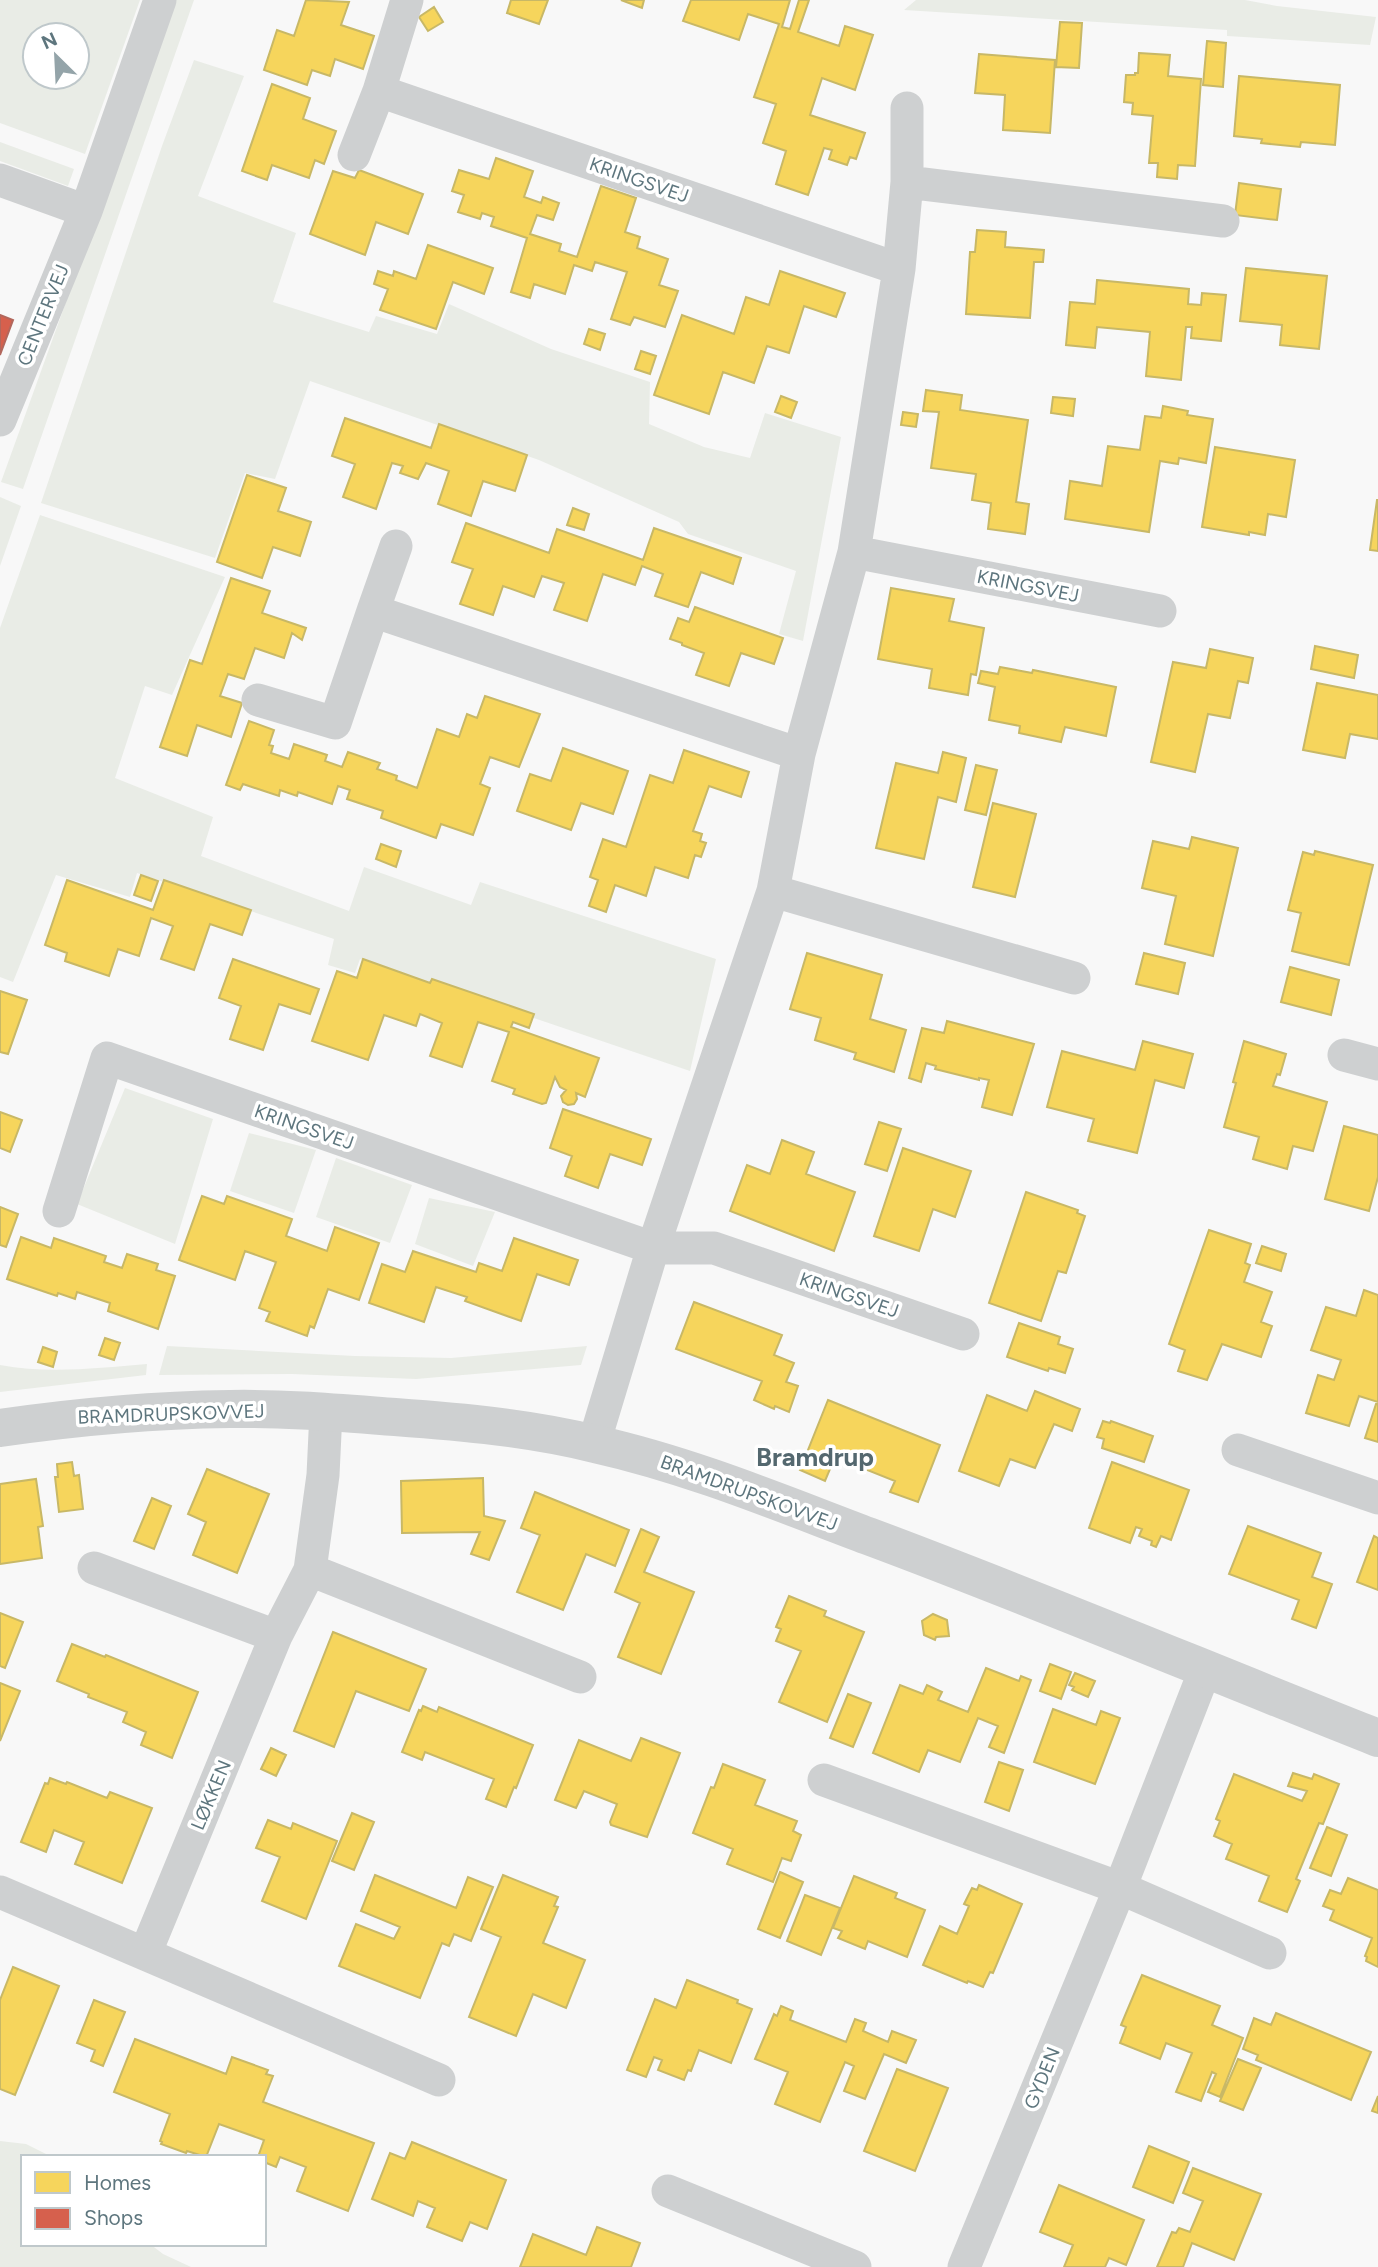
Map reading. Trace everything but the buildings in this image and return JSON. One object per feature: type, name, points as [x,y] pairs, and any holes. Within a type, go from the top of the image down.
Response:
[{"type":"street","name":"CENTERVEJ","points":[[0,420],[86,211],[160,0]]},
{"type":"street","points":[[354,155],[379,91],[407,0]]},
{"type":"street","name":"KRINGSVEJ","points":[[379,91],[899,269]]},
{"type":"street","points":[[594,1443],[653,1248],[774,891],[799,754],[854,552],[899,269],[907,182],[907,108]]},
{"type":"street","points":[[0,180],[86,211]]},
{"type":"street","points":[[907,182],[1223,221]]},
{"type":"street","points":[[258,700],[335,723],[396,546]]},
{"type":"street","name":"KRINGSVEJ","points":[[854,552],[1160,611]]},
{"type":"street","points":[[373,611],[799,754]]},
{"type":"street","points":[[774,891],[1074,978]]},
{"type":"street","points":[[1345,1055],[1378,1064]]},
{"type":"street","name":"KRINGSVEJ","points":[[58,1211],[107,1058],[653,1248],[714,1248],[963,1334]]},
{"type":"street","name":"BRAMDRUPSKOVVEJ","points":[[0,1428],[72,1418],[232,1408],[445,1421],[515,1429],[594,1443],[688,1468],[1022,1594],[1378,1738]]},
{"type":"street","name":"LØKKEN","points":[[145,1954],[276,1636],[310,1570],[323,1475],[326,1412]]},
{"type":"street","points":[[1238,1450],[1378,1498]]},
{"type":"street","points":[[94,1568],[276,1636]]},
{"type":"street","points":[[310,1570],[580,1677]]},
{"type":"street","name":"GYDEN","points":[[964,2267],[1120,1888],[1205,1670]]},
{"type":"street","points":[[824,1780],[1120,1888],[1270,1953]]},
{"type":"street","points":[[0,1892],[439,2080]]},
{"type":"street","points":[[668,2191],[855,2267]]},
{"type":"shaded area","points":[[0,0],[140,0],[85,154],[0,123]]},
{"type":"shaded area","points":[[175,0],[194,0],[23,489],[1,482]]},
{"type":"shaded area","points":[[916,0],[1245,0],[1376,17],[1370,45],[1227,36],[1227,30],[904,10]]},
{"type":"shaded area","points":[[194,60],[244,76],[198,196],[296,233],[273,302],[369,332],[376,316],[437,334],[449,304],[551,349],[650,382],[649,424],[704,447],[750,458],[765,413],[841,437],[803,641],[779,634],[796,571],[688,534],[679,522],[539,460],[310,381],[275,479],[245,473],[215,558],[41,503],[162,146]]},
{"type":"shaded area","points":[[0,142],[74,169],[68,186],[0,161]]},
{"type":"shaded area","points":[[0,497],[21,506],[0,566]]},
{"type":"shaded area","points":[[40,515],[225,577],[172,695],[145,686],[115,778],[213,817],[201,856],[349,911],[364,867],[471,905],[480,882],[716,959],[690,1071],[360,959],[355,973],[328,965],[334,939],[137,873],[130,897],[56,875],[13,982],[0,977],[0,628]]},
{"type":"shaded area","points":[[125,1088],[213,1119],[175,1244],[77,1204]]},
{"type":"shaded area","points":[[249,1133],[316,1150],[294,1213],[230,1191]]},
{"type":"shaded area","points":[[336,1158],[412,1185],[390,1243],[316,1217]]},
{"type":"shaded area","points":[[429,1198],[495,1212],[473,1266],[415,1244]]},
{"type":"shaded area","points":[[167,1346],[451,1358],[587,1346],[581,1365],[416,1379],[292,1374],[159,1375]]},
{"type":"shaded area","points":[[147,1364],[146,1375],[0,1392],[0,1365],[55,1370]]},
{"type":"shaded area","points":[[0,2141],[26,2144],[48,2155],[21,2155],[21,2246],[153,2246],[191,2267],[0,2267]]},
{"type":"district","name":"Bramdrup","points":[[815,1457]]}]
